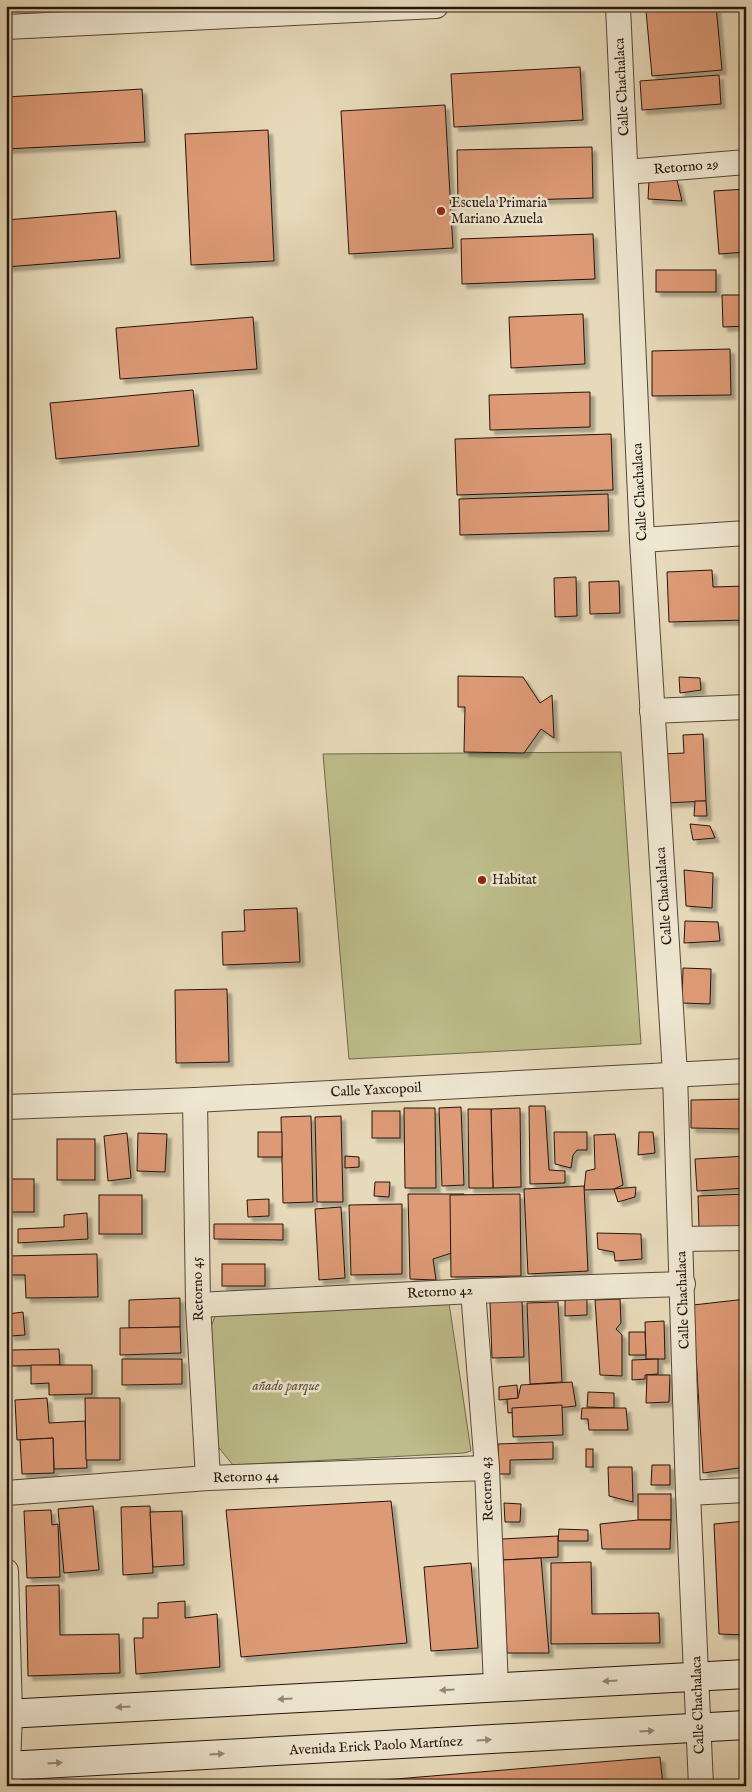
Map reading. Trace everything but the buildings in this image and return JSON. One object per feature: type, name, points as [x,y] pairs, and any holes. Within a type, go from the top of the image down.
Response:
[{"type":"main road","points":[[8,1713],[746,1674]]},
{"type":"main road","name":"Avenida Erick Paolo Martínez","points":[[8,1772],[746,1725]]},
{"type":"street","name":"Calle Chachalaca","points":[[618,6],[642,540],[675,1074],[688,1493],[698,1676],[701,1786]]},
{"type":"street","points":[[6,27],[424,7]]},
{"type":"street","name":"Retorno 29","points":[[626,172],[746,162]]},
{"type":"street","points":[[642,540],[746,533]]},
{"type":"street","points":[[652,711],[746,708]]},
{"type":"street","name":"Calle Yaxcopoil","points":[[6,1107],[195,1100],[746,1071]]},
{"type":"street","name":"Retorno 45","points":[[195,1100],[198,1305],[208,1478]]},
{"type":"street","points":[[681,1239],[746,1238]]},
{"type":"street","name":"Retorno 42","points":[[198,1305],[473,1291],[683,1284]]},
{"type":"street","name":"Retorno 43","points":[[473,1291],[487,1468],[496,1687]]},
{"type":"street","name":"Retorno 44","points":[[6,1493],[208,1478],[487,1468]]},
{"type":"street","points":[[688,1493],[746,1490]]},
{"type":"street","points":[[6,1572],[8,1772]]},
{"type":"green space","name":"Habitat","points":[[621,752],[641,1044],[349,1059],[323,754]]},
{"type":"green space","name":"añado parque","points":[[449,1303],[471,1451],[464,1453],[233,1465],[215,1443],[206,1341],[216,1313]]},
{"type":"place","name":"Escuela Primaria Mariano Azuela","points":[[441,211]]},
{"type":"place","name":"Habitat","points":[[482,880]]}]
